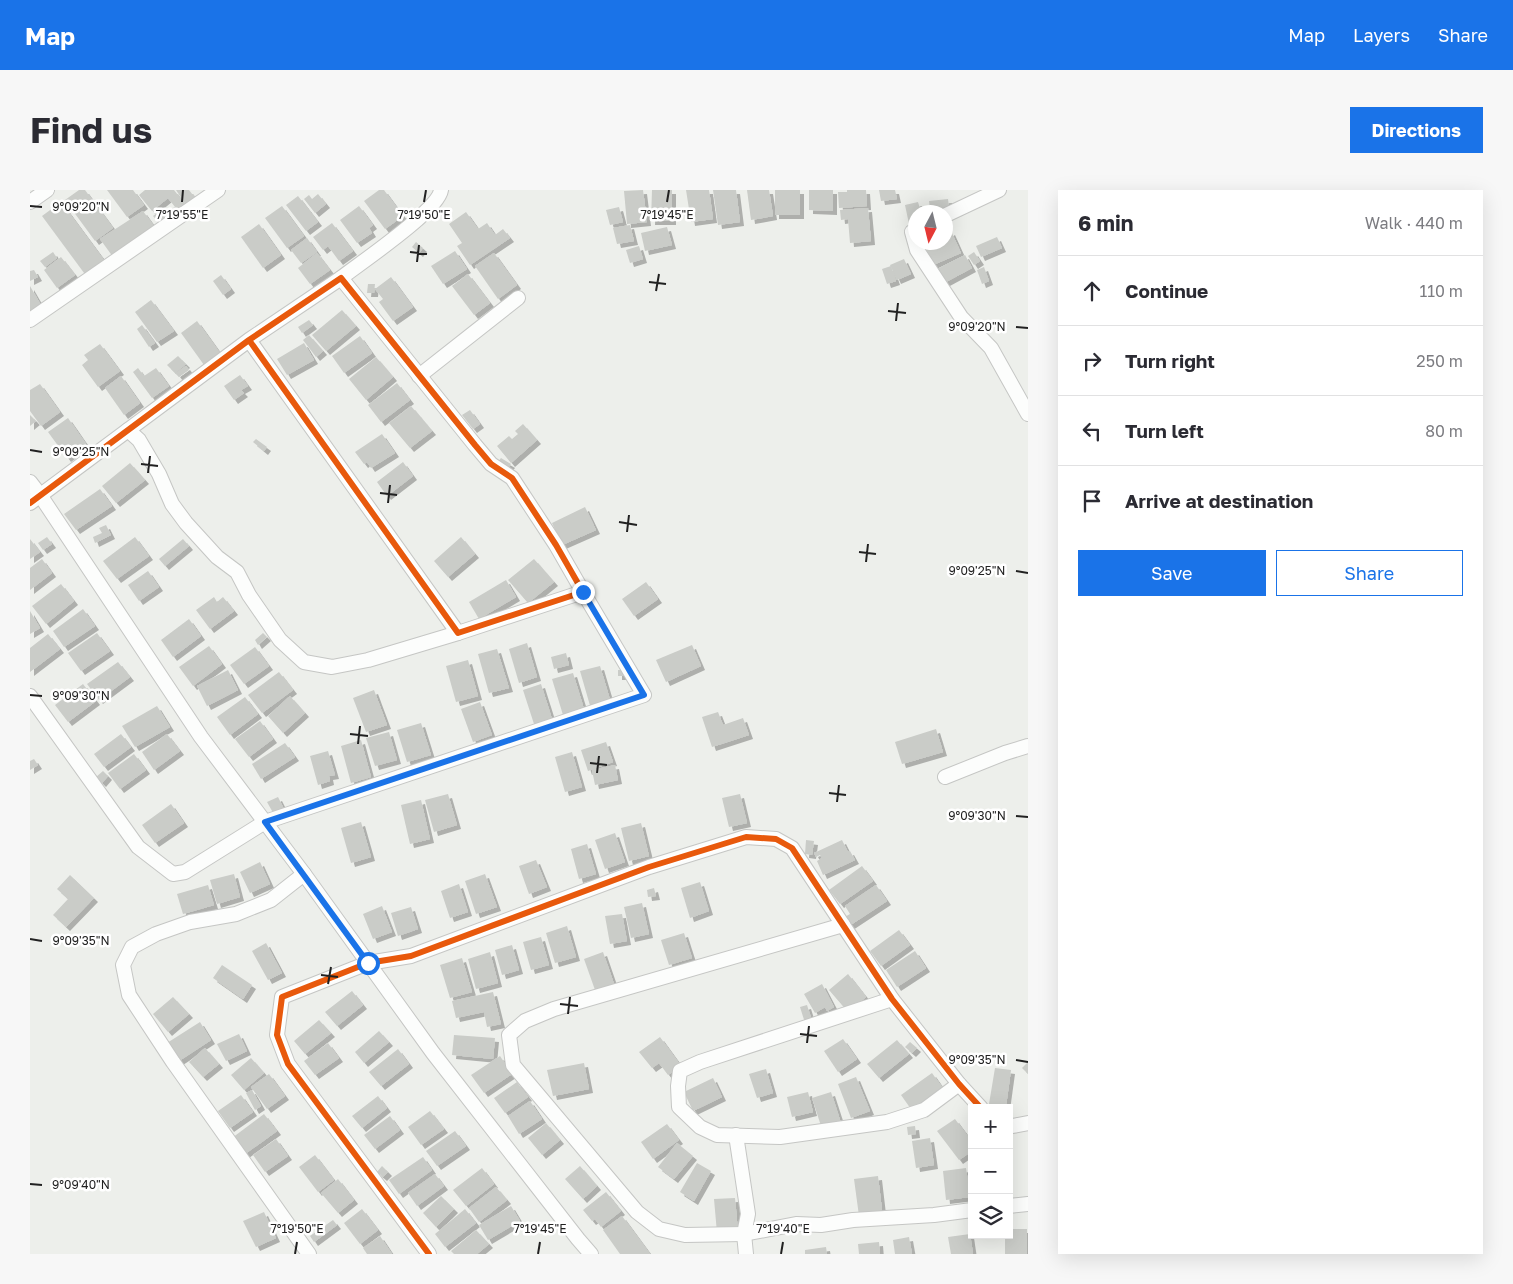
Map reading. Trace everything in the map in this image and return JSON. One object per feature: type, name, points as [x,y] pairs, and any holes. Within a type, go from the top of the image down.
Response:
[{"type":"street","points":[[30,202],[47,190]]},
{"type":"street","points":[[30,320],[218,190]]},
{"type":"street","points":[[35,499],[249,340],[341,278],[420,217],[440,196],[442,190]]},
{"type":"street","points":[[953,212],[999,190]]},
{"type":"street","points":[[917,250],[961,317],[991,348],[1028,414]]},
{"type":"street","points":[[30,696],[138,847],[174,874],[185,872],[265,822],[644,695],[556,545],[512,478],[491,464],[341,278]]},
{"type":"street","points":[[419,376],[518,298]]},
{"type":"street","points":[[249,340],[458,633]]},
{"type":"street","points":[[128,430],[139,440],[159,474],[172,504],[186,523],[217,557],[237,572],[249,595],[280,640],[304,662],[332,667],[359,662],[458,633],[583,592]]},
{"type":"street","points":[[30,482],[35,499],[201,737],[304,874],[433,1053],[591,1254]]},
{"type":"street","points":[[945,777],[1028,746]]},
{"type":"street","points":[[429,1254],[288,1064],[277,1035],[282,997],[368,963],[411,956],[649,867],[746,837],[776,838],[792,848],[892,999],[959,1084],[977,1104]]},
{"type":"street","points":[[304,874],[271,900],[236,914],[190,922],[156,934],[132,947],[124,965],[129,995],[172,1062],[309,1254]]},
{"type":"street","points":[[843,925],[554,1009],[525,1021],[509,1035],[513,1065],[638,1212],[659,1229],[685,1235],[744,1234],[796,1224],[821,1225],[852,1220],[934,1215],[968,1211]]},
{"type":"street","points":[[892,999],[700,1062],[680,1071],[678,1086],[679,1107],[700,1127],[717,1135],[780,1137],[887,1122],[924,1110],[959,1084]]},
{"type":"street","points":[[1013,1126],[1028,1123]]},
{"type":"street","points":[[736,1135],[748,1214],[744,1234],[746,1254]]},
{"type":"street","points":[[1013,1206],[1028,1204]]},
{"type":"building","points":[[79,190],[85,190],[113,228],[95,241],[65,200]]},
{"type":"building","points":[[107,190],[133,190],[144,205],[127,217]]},
{"type":"building","points":[[145,190],[174,190],[185,204],[175,213],[171,209],[175,207],[168,198],[152,211],[139,195]]},
{"type":"building","points":[[176,190],[189,190],[196,199],[186,205]]},
{"type":"building","points":[[379,190],[384,190],[403,216],[385,229],[364,201]]},
{"type":"building","points":[[643,190],[647,222],[627,224],[624,191]]},
{"type":"building","points":[[652,190],[672,190],[672,221],[651,221]]},
{"type":"building","points":[[686,190],[709,190],[713,219],[691,222]]},
{"type":"building","points":[[713,190],[736,190],[740,222],[718,225]]},
{"type":"building","points":[[747,190],[769,190],[773,216],[751,220]]},
{"type":"building","points":[[775,190],[800,190],[800,215],[775,215]]},
{"type":"building","points":[[809,190],[833,190],[833,211],[809,210]]},
{"type":"building","points":[[847,190],[866,190],[867,206],[839,208],[838,192],[847,192]]},
{"type":"building","points":[[879,190],[895,190],[897,199],[881,201]]},
{"type":"building","points":[[318,194],[326,204],[315,213],[304,199],[309,195],[312,199]]},
{"type":"building","points":[[298,196],[318,222],[306,231],[286,205]]},
{"type":"building","points":[[948,199],[949,205],[930,205],[929,201]]},
{"type":"building","points":[[61,202],[106,263],[87,277],[42,216]]},
{"type":"building","points":[[918,202],[919,205],[908,205],[908,219],[905,205]]},
{"type":"building","points":[[282,206],[304,236],[287,248],[265,218]]},
{"type":"building","points":[[359,206],[373,225],[369,228],[372,233],[357,243],[340,220]]},
{"type":"building","points":[[619,207],[623,222],[610,225],[606,210]]},
{"type":"building","points":[[868,208],[871,241],[850,243],[848,219],[841,220],[840,210]]},
{"type":"building","points":[[162,209],[170,219],[162,226],[153,216]]},
{"type":"building","points":[[143,211],[156,229],[113,257],[100,239]]},
{"type":"building","points":[[466,212],[478,229],[487,223],[495,235],[503,229],[510,238],[470,265],[457,246],[462,243],[449,224]]},
{"type":"building","points":[[332,223],[353,251],[339,261],[328,246],[323,250],[313,237]]},
{"type":"building","points":[[259,224],[281,255],[263,268],[241,237]]},
{"type":"building","points":[[630,225],[634,241],[617,244],[613,228]]},
{"type":"building","points":[[667,227],[672,245],[645,251],[641,233]]},
{"type":"building","points":[[953,235],[961,253],[933,265],[927,250],[953,250]]},
{"type":"building","points":[[997,237],[1002,248],[981,257],[976,246]]},
{"type":"building","points":[[307,238],[317,252],[301,263],[291,250]]},
{"type":"building","points":[[416,242],[423,248],[419,253],[412,247]]},
{"type":"building","points":[[639,246],[643,259],[630,263],[626,250]]},
{"type":"building","points":[[455,251],[467,269],[443,284],[431,266]]},
{"type":"building","points":[[53,252],[57,258],[45,267],[40,261]]},
{"type":"building","points":[[974,252],[980,261],[974,265],[968,256]]},
{"type":"building","points":[[317,253],[330,270],[310,284],[298,268]]},
{"type":"building","points":[[494,253],[517,285],[498,299],[475,266]]},
{"type":"building","points":[[965,255],[972,268],[944,283],[937,269]]},
{"type":"building","points":[[61,257],[75,275],[57,288],[44,270]]},
{"type":"building","points":[[904,259],[911,274],[897,280],[890,265]]},
{"type":"building","points":[[891,266],[896,281],[887,284],[882,269]]},
{"type":"building","points":[[984,267],[989,281],[982,284],[977,270]]},
{"type":"building","points":[[34,270],[38,277],[30,281],[30,271]]},
{"type":"building","points":[[468,274],[490,303],[474,315],[452,286]]},
{"type":"building","points":[[221,275],[231,289],[223,295],[213,281]]},
{"type":"building","points":[[391,277],[413,307],[393,321],[379,302],[383,299],[375,289]]},
{"type":"building","points":[[368,284],[375,284],[374,293],[367,293]]},
{"type":"building","points":[[30,286],[42,307],[30,313]]},
{"type":"building","points":[[151,300],[174,331],[157,342],[135,312]]},
{"type":"building","points":[[342,310],[356,326],[326,351],[312,335]]},
{"type":"building","points":[[309,320],[313,325],[302,333],[298,327]]},
{"type":"building","points":[[197,321],[220,353],[204,365],[181,333]]},
{"type":"building","points":[[142,325],[155,343],[149,347],[137,329]]},
{"type":"building","points":[[309,335],[323,351],[316,357],[303,340]]},
{"type":"building","points":[[360,336],[372,353],[344,373],[332,356]]},
{"type":"building","points":[[304,343],[314,360],[287,375],[277,359]]},
{"type":"building","points":[[100,344],[120,371],[98,387],[82,365],[88,360],[84,355]]},
{"type":"building","points":[[178,356],[186,364],[175,373],[167,365]]},
{"type":"building","points":[[376,357],[393,377],[366,400],[349,379]]},
{"type":"building","points":[[186,366],[189,370],[179,377],[176,373]]},
{"type":"building","points":[[138,368],[144,376],[156,368],[169,386],[152,398],[133,372]]},
{"type":"building","points":[[240,375],[248,386],[241,390],[244,393],[234,400],[224,386]]},
{"type":"building","points":[[121,376],[140,403],[124,415],[105,388]]},
{"type":"building","points":[[397,383],[410,400],[381,422],[368,405]]},
{"type":"building","points":[[40,384],[60,412],[41,426],[30,411],[30,390]]},
{"type":"building","points":[[411,406],[432,431],[410,448],[389,423]]},
{"type":"building","points":[[470,410],[480,424],[473,429],[462,415]]},
{"type":"building","points":[[30,415],[36,421],[30,426]]},
{"type":"building","points":[[68,418],[86,444],[67,458],[48,432]]},
{"type":"building","points":[[523,424],[537,440],[511,463],[497,446],[509,436],[512,439],[518,434],[515,431]]},
{"type":"building","points":[[382,434],[395,453],[371,468],[367,462],[364,464],[355,452]]},
{"type":"building","points":[[256,439],[267,447],[264,451],[253,442]]},
{"type":"building","points":[[501,458],[511,464],[507,469],[497,463]]},
{"type":"building","points":[[403,462],[413,476],[387,496],[377,482]]},
{"type":"building","points":[[130,463],[145,480],[116,503],[102,486]]},
{"type":"building","points":[[100,489],[112,506],[76,530],[64,514]]},
{"type":"building","points":[[585,507],[596,530],[562,545],[552,523]]},
{"type":"building","points":[[106,525],[111,535],[95,543],[93,537],[102,533],[99,528]]},
{"type":"building","points":[[47,537],[52,544],[43,550],[38,543]]},
{"type":"building","points":[[135,537],[149,556],[117,579],[103,561]]},
{"type":"building","points":[[461,537],[475,554],[448,577],[434,561]]},
{"type":"building","points":[[30,539],[40,552],[30,559]]},
{"type":"building","points":[[183,539],[189,546],[165,566],[159,559]]},
{"type":"building","points":[[42,559],[52,573],[30,590],[30,568]]},
{"type":"building","points":[[534,559],[554,582],[528,603],[508,580]]},
{"type":"building","points":[[148,571],[159,587],[139,601],[128,585]]},
{"type":"building","points":[[506,580],[516,597],[479,619],[469,602]]},
{"type":"building","points":[[646,582],[658,599],[634,616],[622,599]]},
{"type":"building","points":[[61,584],[74,601],[46,624],[32,606]]},
{"type":"building","points":[[214,597],[217,602],[223,597],[234,611],[210,629],[196,610]]},
{"type":"building","points":[[83,609],[95,626],[64,647],[53,631]]},
{"type":"building","points":[[30,611],[40,628],[30,634]]},
{"type":"building","points":[[189,619],[201,636],[173,657],[161,640]]},
{"type":"building","points":[[97,633],[110,651],[81,671],[68,653]]},
{"type":"building","points":[[263,633],[267,637],[258,645],[255,640]]},
{"type":"building","points":[[48,634],[60,649],[30,672],[30,648]]},
{"type":"building","points":[[527,643],[537,677],[519,683],[509,649]]},
{"type":"building","points":[[692,645],[701,666],[666,682],[656,660]]},
{"type":"building","points":[[209,646],[222,664],[193,686],[179,667]]},
{"type":"building","points":[[255,647],[269,666],[244,684],[230,665]]},
{"type":"building","points":[[497,649],[509,688],[489,693],[478,654]]},
{"type":"building","points":[[566,653],[569,665],[554,669],[551,657]]},
{"type":"building","points":[[468,660],[478,696],[456,702],[446,666]]},
{"type":"building","points":[[118,662],[130,677],[99,700],[87,684]]},
{"type":"building","points":[[600,666],[611,703],[591,709],[580,671]]},
{"type":"building","points":[[228,670],[238,690],[207,706],[197,686]]},
{"type":"building","points":[[618,670],[626,670],[625,676],[618,676]]},
{"type":"building","points":[[279,672],[293,690],[262,713],[248,695]]},
{"type":"building","points":[[573,673],[584,709],[563,715],[552,679]]},
{"type":"building","points":[[83,684],[96,701],[68,722],[55,705]]},
{"type":"building","points":[[541,684],[552,719],[534,724],[523,690]]},
{"type":"building","points":[[374,690],[387,725],[366,732],[353,698]]},
{"type":"building","points":[[290,696],[305,713],[283,733],[268,716]]},
{"type":"building","points":[[245,697],[258,714],[230,735],[217,717]]},
{"type":"building","points":[[480,702],[492,735],[473,742],[461,709]]},
{"type":"building","points":[[157,706],[170,727],[135,747],[122,726]]},
{"type":"building","points":[[718,712],[723,725],[743,718],[749,735],[712,747],[702,717]]},
{"type":"building","points":[[260,721],[273,739],[249,757],[235,739]]},
{"type":"building","points":[[421,723],[431,755],[407,762],[397,730]]},
{"type":"building","points":[[936,729],[943,752],[902,764],[895,742]]},
{"type":"building","points":[[389,732],[397,760],[375,766],[366,738]]},
{"type":"building","points":[[121,734],[131,747],[104,767],[94,754]]},
{"type":"building","points":[[167,734],[180,751],[154,770],[142,752]]},
{"type":"building","points":[[361,740],[371,777],[351,783],[341,746]]},
{"type":"building","points":[[606,742],[613,762],[588,771],[581,750]]},
{"type":"building","points":[[285,743],[295,757],[261,779],[252,764]]},
{"type":"building","points":[[328,751],[335,775],[329,776],[330,781],[318,785],[310,756]]},
{"type":"building","points":[[572,752],[582,787],[565,792],[555,757]]},
{"type":"building","points":[[134,754],[146,770],[120,789],[108,773]]},
{"type":"building","points":[[34,759],[38,765],[30,770],[30,761]]},
{"type":"building","points":[[615,765],[618,780],[595,785],[592,770]]},
{"type":"building","points":[[103,771],[108,776],[102,783],[96,777]]},
{"type":"building","points":[[448,794],[457,825],[434,832],[425,800]]},
{"type":"building","points":[[740,794],[747,823],[729,827],[722,798]]},
{"type":"building","points":[[278,797],[286,813],[276,818],[267,802]]},
{"type":"building","points":[[421,800],[430,839],[410,844],[401,805]]},
{"type":"building","points":[[171,804],[184,823],[155,843],[142,825]]},
{"type":"building","points":[[361,822],[371,857],[351,863],[341,828]]},
{"type":"building","points":[[641,823],[649,856],[629,861],[621,828]]},
{"type":"building","points":[[615,833],[625,862],[605,869],[595,840]]},
{"type":"building","points":[[806,840],[814,841],[812,855],[805,854]]},
{"type":"building","points":[[842,840],[848,852],[850,851],[855,860],[823,875],[817,861],[822,858],[820,855],[816,857],[814,853]]},
{"type":"building","points":[[587,844],[596,874],[579,879],[571,849]]},
{"type":"building","points":[[536,860],[547,887],[529,894],[519,866]]},
{"type":"building","points":[[260,862],[270,884],[250,893],[240,872]]},
{"type":"building","points":[[862,866],[873,881],[840,904],[829,890]]},
{"type":"building","points":[[234,874],[240,897],[217,904],[210,880]]},
{"type":"building","points":[[485,874],[497,907],[476,914],[465,881]]},
{"type":"building","points":[[70,875],[94,898],[66,927],[53,915],[68,899],[57,889]]},
{"type":"building","points":[[700,882],[709,911],[690,918],[681,888]]},
{"type":"building","points":[[459,884],[468,912],[450,918],[441,891]]},
{"type":"building","points":[[208,885],[214,905],[183,914],[177,894]]},
{"type":"building","points":[[876,885],[887,901],[849,926],[843,918],[850,914],[845,906]]},
{"type":"building","points":[[654,888],[656,896],[648,897],[647,890]]},
{"type":"building","points":[[642,903],[649,934],[631,938],[624,907]]},
{"type":"building","points":[[382,906],[392,932],[373,939],[363,914]]},
{"type":"building","points":[[411,907],[418,929],[398,936],[391,913]]},
{"type":"building","points":[[622,914],[627,941],[610,944],[605,916]]},
{"type":"building","points":[[567,926],[576,957],[555,963],[546,933]]},
{"type":"building","points":[[899,930],[910,945],[881,966],[870,951]]},
{"type":"building","points":[[684,933],[692,958],[669,965],[661,940]]},
{"type":"building","points":[[541,937],[549,965],[531,970],[523,942]]},
{"type":"building","points":[[266,943],[282,973],[268,980],[252,951]]},
{"type":"building","points":[[512,945],[519,970],[502,975],[495,950]]},
{"type":"building","points":[[915,951],[926,968],[897,987],[886,970]]},
{"type":"building","points":[[490,952],[498,983],[476,989],[468,959]]},
{"type":"building","points":[[603,952],[614,984],[595,990],[584,959]]},
{"type":"building","points":[[462,958],[472,992],[450,998],[440,965]]},
{"type":"building","points":[[222,965],[252,985],[243,999],[213,978]]},
{"type":"building","points":[[848,974],[866,997],[848,1012],[829,990]]},
{"type":"building","points":[[822,984],[834,1007],[827,1011],[825,1007],[815,1013],[804,994]]},
{"type":"building","points":[[352,991],[363,1005],[337,1026],[325,1012]]},
{"type":"building","points":[[493,992],[501,1024],[487,1027],[484,1012],[456,1018],[452,1001]]},
{"type":"building","points":[[173,997],[189,1014],[168,1032],[153,1014]]},
{"type":"building","points":[[807,1005],[813,1024],[806,1026],[800,1007]]},
{"type":"building","points":[[319,1020],[331,1033],[305,1054],[294,1041]]},
{"type":"building","points":[[200,1022],[211,1040],[179,1061],[167,1043]]},
{"type":"building","points":[[379,1031],[389,1042],[364,1063],[355,1052]]},
{"type":"building","points":[[239,1034],[247,1051],[226,1061],[217,1044]]},
{"type":"building","points":[[454,1035],[495,1038],[493,1059],[452,1055]]},
{"type":"building","points":[[660,1037],[681,1066],[668,1075],[659,1063],[652,1068],[639,1052]]},
{"type":"building","points":[[843,1039],[857,1059],[838,1072],[824,1051]]},
{"type":"building","points":[[897,1040],[909,1054],[879,1078],[867,1064]]},
{"type":"building","points":[[910,1042],[917,1048],[912,1053],[905,1047]]},
{"type":"building","points":[[328,1043],[339,1058],[315,1075],[304,1061]]},
{"type":"building","points":[[205,1048],[219,1064],[203,1077],[189,1062]]},
{"type":"building","points":[[398,1049],[409,1064],[381,1086],[369,1072]]},
{"type":"building","points":[[500,1056],[512,1074],[484,1093],[471,1075]]},
{"type":"building","points":[[251,1058],[264,1073],[244,1090],[231,1075]]},
{"type":"building","points":[[1028,1062],[1028,1074],[1022,1068]]},
{"type":"building","points":[[584,1063],[589,1089],[553,1096],[547,1070]]},
{"type":"building","points":[[995,1068],[1011,1070],[1006,1104],[989,1104]]},
{"type":"building","points":[[766,1069],[773,1093],[757,1098],[749,1074]]},
{"type":"building","points":[[932,1073],[944,1090],[913,1112],[901,1095]]},
{"type":"building","points":[[269,1074],[285,1096],[267,1109],[251,1087]]},
{"type":"building","points":[[856,1077],[870,1111],[851,1118],[838,1084]]},
{"type":"building","points":[[713,1078],[722,1097],[693,1111],[684,1092]]},
{"type":"building","points":[[517,1082],[528,1097],[505,1113],[494,1098]]},
{"type":"building","points":[[252,1090],[261,1106],[255,1110],[246,1093]]},
{"type":"building","points":[[808,1092],[813,1112],[792,1117],[787,1097]]},
{"type":"building","points":[[831,1092],[841,1123],[822,1129],[812,1098]]},
{"type":"building","points":[[241,1095],[253,1112],[230,1128],[218,1111]]},
{"type":"building","points":[[378,1096],[387,1108],[362,1128],[352,1116]]},
{"type":"building","points":[[530,1101],[542,1119],[519,1134],[508,1116]]},
{"type":"building","points":[[430,1111],[444,1129],[421,1145],[408,1127]]},
{"type":"building","points":[[264,1114],[277,1131],[245,1154],[232,1138]]},
{"type":"building","points":[[390,1116],[400,1130],[375,1149],[364,1135]]},
{"type":"building","points":[[955,1119],[968,1137],[968,1154],[959,1160],[937,1131]]},
{"type":"building","points":[[546,1123],[560,1140],[542,1155],[528,1138]]},
{"type":"building","points":[[667,1124],[679,1140],[653,1159],[641,1142]]},
{"type":"building","points":[[915,1126],[916,1134],[908,1135],[907,1127]]},
{"type":"building","points":[[455,1131],[466,1146],[437,1166],[426,1151]]},
{"type":"building","points":[[930,1138],[934,1165],[916,1168],[912,1141]]},
{"type":"building","points":[[276,1139],[288,1156],[265,1172],[253,1155]]},
{"type":"building","points":[[677,1143],[693,1156],[674,1179],[658,1167]]},
{"type":"building","points":[[315,1155],[334,1180],[318,1192],[299,1167]]},
{"type":"building","points":[[423,1157],[432,1170],[399,1194],[389,1180]]},
{"type":"building","points":[[697,1163],[711,1171],[694,1201],[680,1192]]},
{"type":"building","points":[[382,1166],[388,1172],[383,1177],[377,1172]]},
{"type":"building","points":[[580,1166],[597,1186],[583,1199],[565,1179]]},
{"type":"building","points":[[482,1168],[494,1184],[466,1206],[453,1190]]},
{"type":"building","points":[[966,1168],[968,1197],[946,1200],[943,1171]]},
{"type":"building","points":[[435,1174],[444,1186],[417,1206],[408,1193]]},
{"type":"building","points":[[878,1176],[882,1210],[866,1212],[866,1216],[859,1216],[854,1179]]},
{"type":"building","points":[[338,1179],[354,1200],[338,1213],[321,1193]]},
{"type":"building","points":[[496,1187],[507,1200],[479,1222],[469,1208]]},
{"type":"building","points":[[606,1192],[621,1211],[601,1227],[595,1219],[592,1221],[583,1210]]},
{"type":"building","points":[[441,1196],[454,1209],[436,1227],[423,1213]]},
{"type":"building","points":[[735,1198],[738,1232],[717,1233],[714,1199]]},
{"type":"building","points":[[511,1206],[520,1221],[488,1240],[479,1225]]},
{"type":"building","points":[[362,1209],[378,1230],[360,1244],[344,1223]]},
{"type":"building","points":[[465,1209],[476,1223],[445,1247],[435,1234]]},
{"type":"building","points":[[264,1212],[276,1238],[256,1247],[243,1221]]},
{"type":"building","points":[[622,1216],[650,1254],[620,1254],[603,1230]]},
{"type":"building","points":[[333,1220],[337,1225],[314,1242],[310,1236]]},
{"type":"building","points":[[1013,1229],[1027,1229],[1027,1254],[1005,1254],[1005,1239],[1013,1239]]},
{"type":"building","points":[[476,1230],[489,1244],[477,1254],[454,1254],[451,1251]]},
{"type":"building","points":[[968,1234],[968,1239],[971,1239],[973,1254],[951,1254],[948,1237]]},
{"type":"building","points":[[380,1236],[392,1254],[367,1254],[363,1248]]},
{"type":"building","points":[[909,1237],[912,1254],[895,1254],[893,1240]]},
{"type":"building","points":[[879,1242],[880,1254],[859,1254],[858,1244]]},
{"type":"building","points":[[826,1247],[827,1254],[805,1254],[805,1250]]},
{"type":"cycle path","points":[[30,503],[249,340],[458,633],[583,592],[556,545],[512,478],[491,464],[341,278],[249,340]]},
{"type":"cycle path","points":[[429,1254],[288,1064],[277,1035],[282,997],[368,963],[411,956],[649,867],[746,837],[776,839],[792,848],[892,999],[959,1084],[977,1104]]},
{"type":"route","points":[[368,963],[265,822],[644,695],[583,592]]}]
